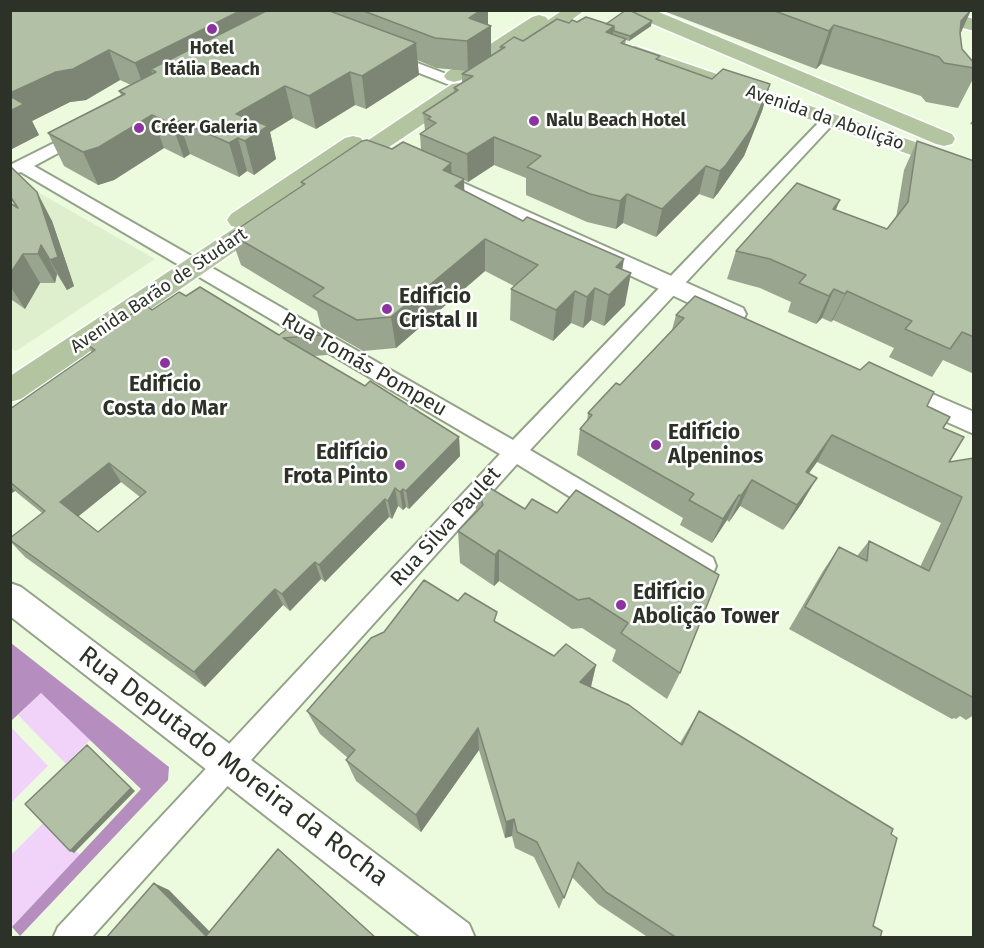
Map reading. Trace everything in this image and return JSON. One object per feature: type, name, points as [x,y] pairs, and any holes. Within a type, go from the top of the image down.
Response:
[{"type":"main road","name":"Avenida Barão de Studart","points":[[10,370],[374,149],[457,83],[547,22],[576,10]]},
{"type":"main road","points":[[636,10],[974,151]]},
{"type":"main road","points":[[919,10],[974,25]]},
{"type":"main road","points":[[520,13],[574,31]]},
{"type":"main road","name":"Avenida da Abolição","points":[[619,46],[828,121],[974,170]]},
{"type":"main road","name":"Avenida Barão de Studart","points":[[10,391],[188,263]]},
{"type":"street","points":[[377,52],[457,83]]},
{"type":"street","name":"Rua Silva Paulet","points":[[69,938],[515,452],[828,121]]},
{"type":"street","points":[[16,169],[98,126]]},
{"type":"street","points":[[414,167],[759,325]]},
{"type":"street","name":"Rua Tomás Pompeu","points":[[16,169],[188,263],[515,452],[704,566]]},
{"type":"street","points":[[877,379],[974,424]]},
{"type":"street","name":"Rua Deputado Moreira da Rocha","points":[[10,597],[455,938]]},
{"type":"shaded area","points":[[22,183],[155,259],[16,351],[11,348],[11,189]]},
{"type":"shaded area","points":[[11,643],[169,767],[168,780],[20,936],[12,927],[141,789],[41,693],[11,721]]},
{"type":"shaded area","points":[[41,693],[90,740],[66,764],[18,715]]},
{"type":"shaded area","points":[[11,727],[48,766],[11,803]]},
{"type":"shaded area","points":[[46,820],[80,855],[12,927],[10,856]]},
{"type":"building","points":[[10,10],[242,10],[135,63],[109,50],[73,69],[56,72],[10,93]]},
{"type":"building","points":[[268,10],[327,10],[416,43],[362,76],[350,72],[309,96],[285,86],[236,114],[268,126],[245,141],[238,138],[229,143],[179,121],[172,124],[152,115],[99,147],[83,152],[48,133],[125,94],[119,91],[156,72],[151,69]]},
{"type":"building","points":[[361,10],[481,10],[469,18],[491,26],[467,41],[435,38]]},
{"type":"building","points":[[626,10],[652,21],[630,36],[614,31],[614,26],[606,24]]},
{"type":"building","points":[[772,10],[971,10],[961,21],[960,33],[962,49],[974,63],[974,68],[944,63],[939,57],[834,25],[829,31]]},
{"type":"building","points":[[586,17],[614,26],[606,32],[626,39],[621,43],[660,56],[656,59],[712,79],[723,69],[770,84],[752,128],[726,165],[720,171],[706,166],[662,209],[627,194],[620,201],[590,194],[527,167],[541,156],[494,137],[467,154],[420,134],[436,123],[423,113],[458,90],[454,88],[473,76],[462,74],[505,47],[500,47],[514,37],[523,41],[557,19],[569,23],[572,20],[577,22]]},
{"type":"building","points":[[10,96],[24,104],[10,111]]},
{"type":"building","points":[[367,140],[392,149],[403,142],[451,163],[443,170],[464,179],[455,186],[523,221],[527,217],[624,259],[616,267],[631,273],[609,295],[595,288],[587,297],[575,291],[556,310],[511,289],[538,265],[485,239],[391,317],[357,320],[313,296],[324,288],[230,234],[305,184],[301,182],[362,141]]},
{"type":"building","points":[[917,141],[974,161],[974,337],[962,332],[950,349],[905,329],[912,321],[847,291],[845,294],[834,289],[829,296],[799,283],[806,275],[770,259],[736,251],[797,183],[840,200],[833,209],[887,229],[908,202]]},
{"type":"building","points":[[10,166],[37,192],[58,257],[50,260],[41,245],[38,254],[23,254],[10,274],[10,203],[18,208],[10,196]]},
{"type":"building","points":[[200,287],[279,335],[298,321],[322,335],[283,338],[365,386],[370,381],[459,437],[406,491],[403,489],[400,492],[395,488],[388,501],[385,499],[319,565],[315,562],[282,594],[275,589],[194,672],[10,540],[45,511],[10,482],[10,409],[95,350],[87,344],[145,305],[152,310],[179,292],[186,296]],"holes":[[[109,463],[146,492],[98,532],[60,502]]]},
{"type":"building","points":[[695,296],[860,370],[869,362],[934,392],[927,406],[950,417],[943,428],[964,437],[949,462],[974,458],[974,698],[805,607],[839,547],[867,561],[869,541],[929,571],[962,497],[832,435],[806,472],[817,478],[797,505],[752,480],[723,519],[689,500],[694,494],[580,429],[592,415],[588,413],[616,383],[620,385],[684,318],[676,315]]},
{"type":"building","points":[[475,479],[525,509],[532,499],[557,513],[576,490],[719,575],[680,673],[621,633],[628,623],[589,598],[578,600],[499,550],[495,555],[458,531],[483,505]]},
{"type":"building","points":[[424,580],[458,601],[465,593],[497,612],[494,621],[554,656],[566,644],[596,665],[580,682],[629,705],[682,745],[699,711],[893,829],[891,834],[897,838],[873,926],[882,931],[880,938],[677,938],[606,892],[578,862],[564,898],[537,842],[517,832],[514,819],[506,822],[478,728],[416,815],[346,760],[355,750],[307,711],[371,638],[384,632]]},
{"type":"building","points":[[87,745],[131,788],[70,851],[25,804]]},
{"type":"building","points":[[278,849],[376,938],[106,938],[154,883],[206,936]]},
{"type":"place","name":"Hotel Itália Beach","points":[[212,29]]},
{"type":"place","name":"Nalu Beach Hotel","points":[[534,121]]},
{"type":"place","name":"Créer Galeria","points":[[139,128]]},
{"type":"place","name":"Edifício Cristal II","points":[[387,309]]},
{"type":"place","name":"Edifício Costa do Mar","points":[[165,363]]},
{"type":"place","name":"Edifício Alpeninos","points":[[656,445]]},
{"type":"place","name":"Edifício Frota Pinto","points":[[400,465]]},
{"type":"place","name":"Edifício Abolição Tower","points":[[621,605]]}]
